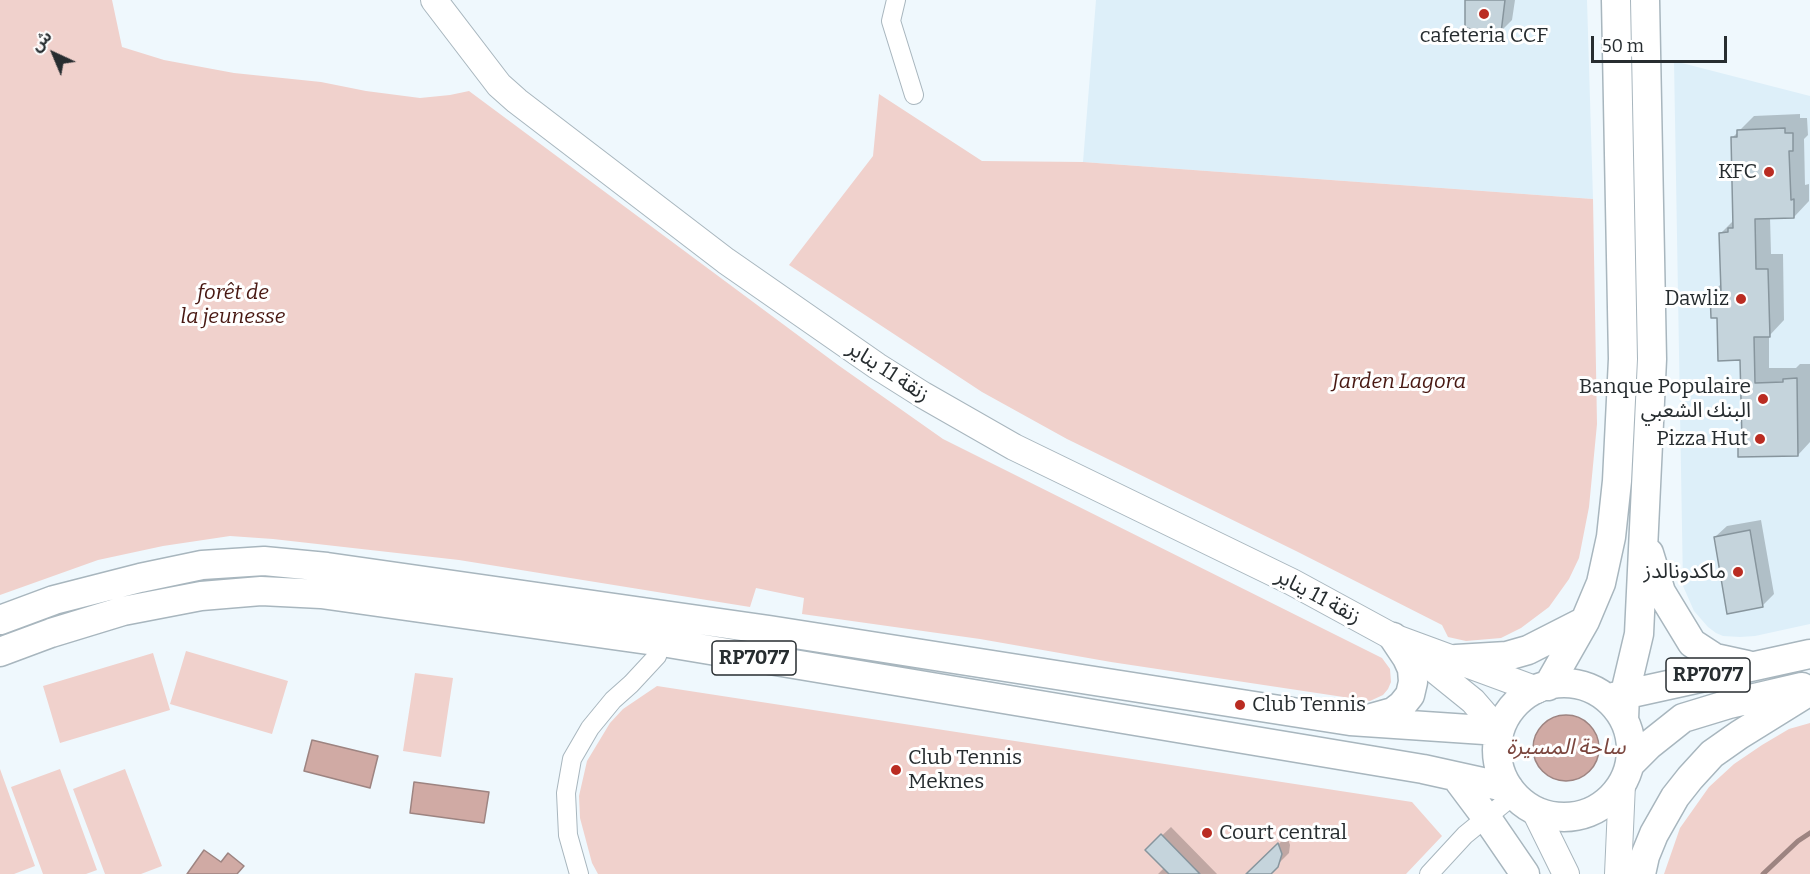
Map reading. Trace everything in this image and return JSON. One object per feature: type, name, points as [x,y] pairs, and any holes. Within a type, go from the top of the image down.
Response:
[{"type":"main road","points":[[1543,688],[1585,621],[1601,583],[1611,537],[1617,481],[1623,359],[1616,0]]},
{"type":"main road","points":[[1618,874],[1626,774],[1632,749],[1618,704],[1639,634],[1642,532],[1652,358],[1645,0]]},
{"type":"main road","name":"زنقة 11 يناير","points":[[443,5],[499,85],[517,101],[726,261],[877,366],[968,422],[1014,447],[1292,582],[1393,637]]},
{"type":"main road","points":[[1642,532],[1661,592],[1692,643],[1715,658],[1752,666]]},
{"type":"main road","name":"RP7077","points":[[0,620],[54,600],[202,565],[264,561],[327,567],[1423,770],[1456,777],[1520,798],[1554,816],[1574,816],[1593,811],[1610,800],[1626,774],[1649,745],[1683,718],[1729,704],[1810,685]]},
{"type":"main road","name":"RP7077","points":[[0,652],[51,633],[123,611],[201,596],[261,591],[321,594],[665,629],[1350,721],[1499,731]]},
{"type":"main road","points":[[1456,658],[1507,656],[1528,650],[1585,621]]},
{"type":"main road","points":[[1393,637],[1543,688]]},
{"type":"main road","points":[[1350,721],[1370,719],[1394,712],[1410,694],[1413,682],[1412,669],[1407,657],[1393,637]]},
{"type":"main road","points":[[1393,637],[1473,701],[1499,731]]},
{"type":"main road","name":"RP7077","points":[[1618,704],[1752,666],[1810,654]]},
{"type":"main road","points":[[1566,874],[1500,768],[1497,750],[1499,731],[1510,712],[1522,699],[1543,688],[1569,684],[1589,688],[1618,704]]},
{"type":"main road","points":[[1641,874],[1654,834],[1670,805],[1712,754],[1810,692]]},
{"type":"main road","points":[[1456,777],[1525,874]]},
{"type":"street","points":[[896,0],[891,21],[914,95]]},
{"type":"street","points":[[579,874],[567,835],[566,793],[572,759],[590,728],[613,699],[657,656],[665,629]]},
{"type":"street","points":[[1429,874],[1465,835],[1486,817],[1520,798]]},
{"type":"shaded area","points":[[1096,0],[1587,0],[1593,199],[1083,162]]},
{"type":"shaded area","points":[[1674,61],[1810,96],[1810,624],[1755,636],[1723,636],[1716,633],[1694,611],[1683,586]]},
{"type":"green space","name":"forêt de la jeunesse","points":[[0,0],[112,0],[122,47],[164,60],[234,73],[321,82],[420,98],[469,91],[838,365],[943,439],[1382,658],[1390,669],[1391,682],[1388,689],[1383,695],[1370,701],[1111,662],[980,639],[802,614],[804,598],[756,588],[750,607],[459,560],[230,536],[163,546],[98,560],[0,595]]},
{"type":"green space","name":"Jarden Lagora","points":[[879,94],[982,161],[1083,162],[1593,199],[1597,424],[1589,507],[1579,558],[1569,579],[1549,607],[1521,628],[1501,638],[1466,641],[1448,637],[1442,625],[1067,439],[982,392],[789,265],[873,156]]},
{"type":"green space","points":[[186,651],[288,681],[272,734],[170,704]]},
{"type":"green space","points":[[153,653],[170,710],[60,743],[43,686]]},
{"type":"green space","points":[[415,673],[453,678],[441,757],[403,751]]},
{"type":"green space","name":"Club Tennis Meknes","points":[[657,686],[1412,802],[1442,836],[1406,874],[598,874],[592,863],[580,818],[579,796],[587,761],[610,723],[623,709]]},
{"type":"green space","points":[[1810,723],[1810,874],[1664,874],[1680,828],[1709,787],[1734,764],[1762,745],[1789,729]]},
{"type":"green space","points":[[0,769],[35,866],[14,874],[0,874]]},
{"type":"green space","points":[[60,769],[97,870],[86,874],[43,874],[11,787]]},
{"type":"green space","points":[[125,769],[162,866],[141,874],[105,874],[73,789]]},
{"type":"water","name":"ساحة المسيرة","points":[[1566,715],[1579,718],[1589,725],[1596,735],[1599,748],[1596,761],[1589,771],[1579,778],[1566,781],[1553,778],[1543,771],[1536,761],[1533,748],[1536,735],[1543,725],[1553,718]]},
{"type":"water","points":[[312,740],[378,756],[370,788],[304,771]]},
{"type":"water","points":[[414,782],[489,792],[484,823],[410,813]]},
{"type":"water","points":[[204,850],[221,862],[228,853],[244,866],[237,874],[187,874]]},
{"type":"building","name":"cafeteria CCF","points":[[1465,0],[1505,0],[1501,33],[1465,28]]},
{"type":"building","points":[[1785,128],[1785,133],[1793,133],[1793,151],[1789,151],[1794,218],[1755,219],[1756,269],[1768,269],[1770,337],[1754,337],[1755,383],[1783,382],[1783,379],[1797,378],[1798,456],[1738,457],[1738,440],[1742,440],[1740,360],[1718,361],[1717,318],[1711,318],[1710,292],[1721,292],[1719,233],[1728,232],[1728,228],[1733,228],[1731,137],[1737,137],[1737,130]]},
{"type":"building","name":"ماكدونالدز","points":[[1750,530],[1763,607],[1727,614],[1714,537]]},
{"type":"building","points":[[1161,834],[1200,874],[1169,874],[1145,850]]},
{"type":"building","points":[[1278,843],[1282,854],[1278,867],[1271,874],[1246,874]]},
{"type":"waterway","points":[[1763,874],[1798,841],[1810,833]]},
{"type":"place","name":"cafeteria CCF","points":[[1484,14]]},
{"type":"place","name":"KFC","points":[[1769,172]]},
{"type":"place","name":"Dawliz","points":[[1741,299]]},
{"type":"place","name":"Banque Populaire البنك الشعبي","points":[[1763,399]]},
{"type":"place","name":"Pizza Hut","points":[[1760,439]]},
{"type":"place","name":"ماكدونالدز","points":[[1738,572]]},
{"type":"place","name":"Club Tennis","points":[[1240,705]]},
{"type":"place","name":"Club Tennis Meknes","points":[[896,770]]},
{"type":"place","name":"Court central","points":[[1207,833]]}]
